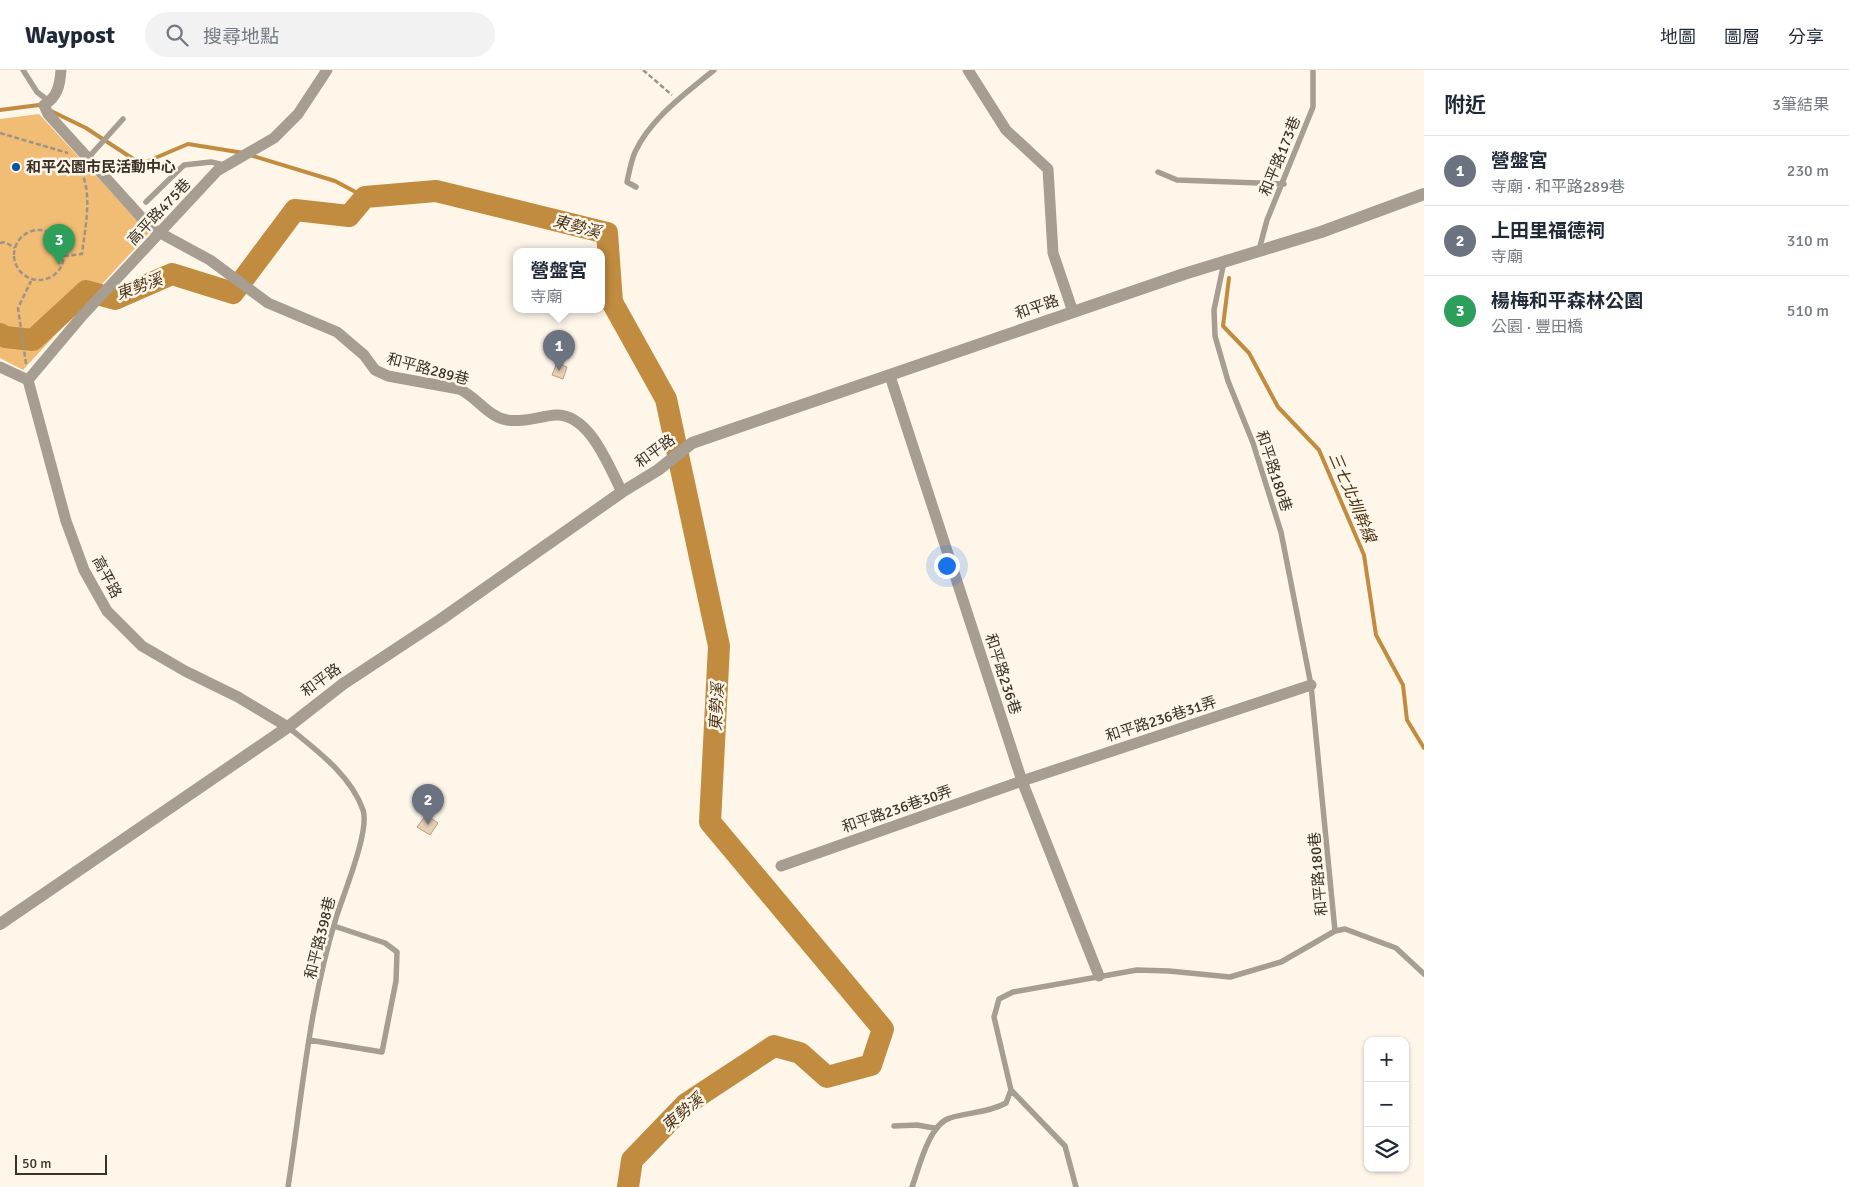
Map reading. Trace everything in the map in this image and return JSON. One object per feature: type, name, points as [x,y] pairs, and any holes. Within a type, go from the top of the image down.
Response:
[{"type":"street","points":[[48,107],[60,86],[61,70]]},
{"type":"street","name":"高平路475巷","points":[[28,380],[82,316],[217,171],[229,166],[274,138],[298,114],[327,70]]},
{"type":"street","points":[[968,70],[1006,130],[1048,169],[1052,252],[1073,312]]},
{"type":"street","name":"和平路289巷","points":[[48,107],[88,158],[151,228],[210,260],[268,303],[337,332],[364,355],[376,370],[388,376],[464,391],[494,414],[506,420],[557,415],[572,418],[596,441],[622,492]]},
{"type":"street","name":"和平路","points":[[0,924],[288,727],[343,684],[440,620],[622,492],[658,470],[692,443],[1224,261],[1321,232],[1424,194]]},
{"type":"street","points":[[0,367],[28,380]]},
{"type":"street","name":"和平路236巷","points":[[890,376],[1022,781],[1099,976]]},
{"type":"street","name":"高平路","points":[[28,380],[66,521],[84,570],[107,611],[142,646],[185,672],[238,697],[288,727]]},
{"type":"street","name":"和平路236巷31弄","points":[[1022,781],[1310,685]]},
{"type":"street","name":"和平路236巷30弄","points":[[781,866],[1022,781]]},
{"type":"lane","points":[[23,70],[48,107]]},
{"type":"lane","points":[[636,187],[627,182],[635,152],[650,129],[677,100],[714,70]]},
{"type":"lane","name":"和平路173巷","points":[[1259,250],[1267,220],[1284,184],[1313,107],[1313,70]]},
{"type":"lane","points":[[88,158],[122,119]]},
{"type":"lane","points":[[146,202],[184,165],[211,162],[229,166]]},
{"type":"lane","points":[[1158,172],[1177,180],[1284,184]]},
{"type":"lane","name":"和平路180巷","points":[[1011,1090],[994,1017],[999,999],[1013,992],[1137,970],[1230,977],[1281,962],[1335,931],[1310,685],[1281,532],[1253,444],[1228,381],[1215,336],[1214,310],[1224,261]]},
{"type":"lane","name":"和平路398巷","points":[[288,727],[338,771],[364,812],[362,840],[334,926],[309,1040],[288,1187]]},
{"type":"lane","points":[[309,1040],[382,1052],[396,981],[397,952],[385,943],[334,926]]},
{"type":"lane","points":[[1335,931],[1345,929],[1396,948],[1424,974]]},
{"type":"lane","points":[[912,1187],[934,1128],[947,1118],[994,1110],[1006,1103],[1011,1090],[1065,1146],[1076,1187]]},
{"type":"lane","points":[[894,1126],[917,1125],[934,1128]]},
{"type":"path","points":[[644,70],[677,100]]},
{"type":"path","points":[[0,132],[67,152],[78,167],[85,184],[86,206],[82,254],[64,256]]},
{"type":"path","points":[[40,230],[58,238],[64,256],[56,274],[45,280],[32,280],[17,267],[14,261],[15,248],[27,233],[40,230]]},
{"type":"path","points":[[0,243],[5,242],[15,248]]},
{"type":"path","points":[[24,348],[18,308],[32,280]]},
{"type":"shaded area","points":[[39,114],[149,233],[23,370],[0,358],[0,119]]},
{"type":"building","points":[[557,363],[567,367],[563,379],[552,375]]},
{"type":"building","points":[[426,815],[438,823],[430,835],[417,827]]},
{"type":"waterway","name":"東勢溪","points":[[0,110],[39,105],[42,107]]},
{"type":"waterway","name":"東勢溪","points":[[51,111],[86,128],[141,164],[188,144],[244,153]]},
{"type":"waterway","name":"東勢溪","points":[[250,155],[335,181],[365,197]]},
{"type":"waterway","name":"東勢溪","points":[[0,334],[5,337],[33,340],[86,291],[115,299],[172,274],[233,293],[295,210],[349,216],[365,197],[436,191],[607,233],[612,302],[666,399],[719,646],[710,822],[883,1029],[871,1065],[827,1077],[800,1053],[774,1046],[686,1104],[632,1160],[628,1187]]},
{"type":"waterway","name":"三七北圳幹線","points":[[1229,278],[1223,326],[1249,353],[1278,407],[1319,450],[1364,555],[1376,635],[1403,685],[1407,720],[1424,748]]},
{"type":"place","name":"和平公園市民活動中心","points":[[16,167]]},
{"type":"place","name":"楊梅和平森林公園","points":[[59,265]]},
{"type":"place","name":"營盤宮","points":[[559,371]]},
{"type":"place","name":"上田里福德祠","points":[[428,825]]}]
